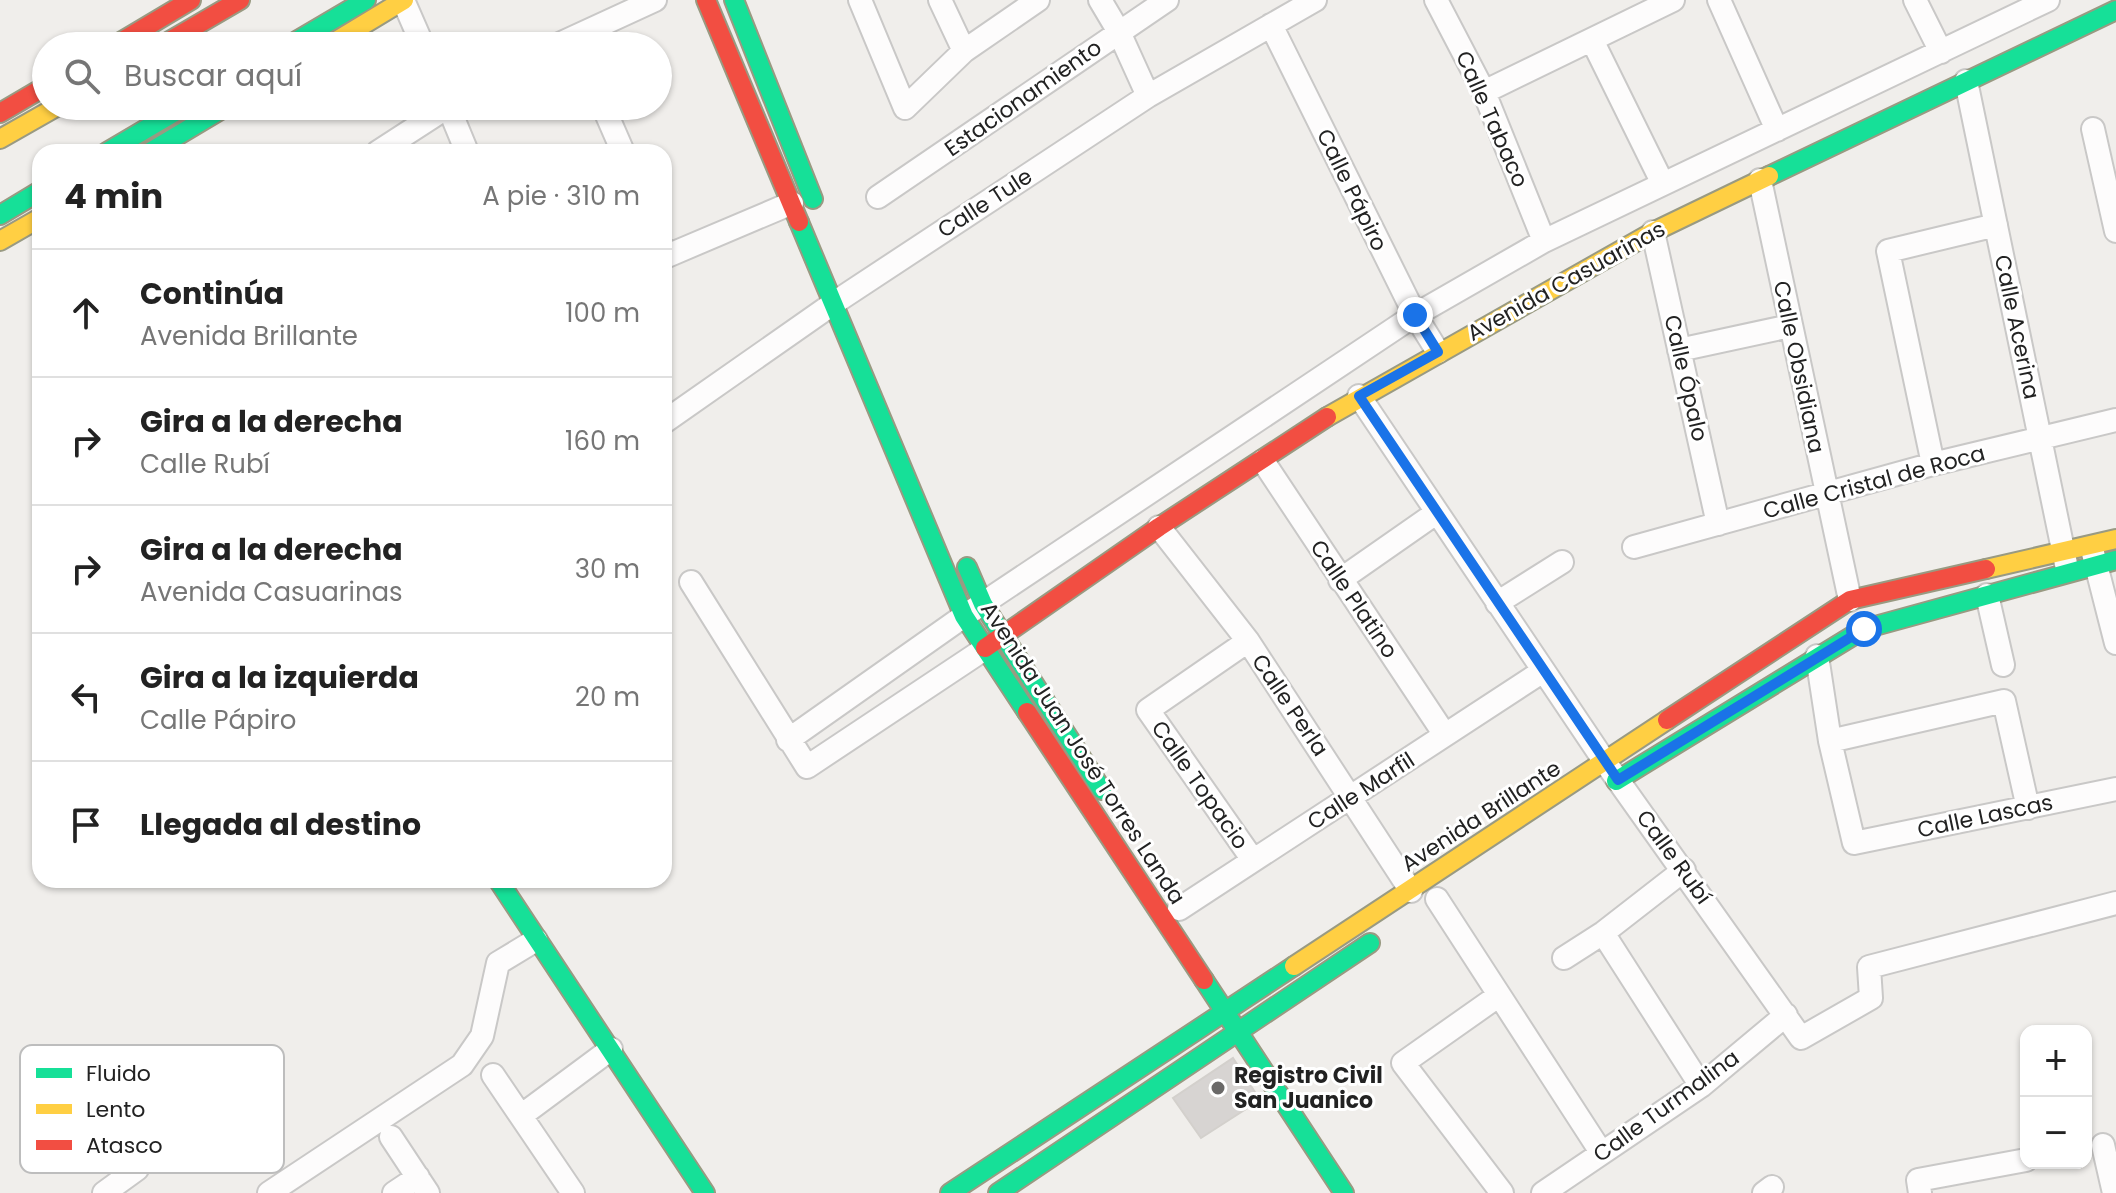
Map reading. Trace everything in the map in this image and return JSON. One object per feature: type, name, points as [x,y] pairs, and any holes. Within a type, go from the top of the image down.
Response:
[{"type":"main road","points":[[137,32],[191,0]]},
{"type":"main road","points":[[185,32],[240,0]]},
{"type":"main road","points":[[312,32],[366,0]]},
{"type":"main road","points":[[351,32],[403,0]]},
{"type":"main road","name":"Avenida Juan José Torres Landa","points":[[706,0],[792,203],[846,295],[973,610],[1003,634],[1112,805]]},
{"type":"main road","points":[[734,0],[821,219]]},
{"type":"main road","name":"Avenida Casuarinas","points":[[983,650],[1159,527],[1359,396],[1653,232],[2116,10]]},
{"type":"main road","points":[[0,113],[32,94]]},
{"type":"main road","points":[[0,139],[33,120]]},
{"type":"main road","points":[[121,144],[161,120]]},
{"type":"main road","points":[[163,144],[204,120]]},
{"type":"main road","points":[[0,215],[32,197]]},
{"type":"main road","points":[[0,241],[32,223]]},
{"type":"main road","name":"Avenida Brillante","points":[[1609,777],[1864,629],[2068,572],[2101,556],[2116,539]]},
{"type":"main road","name":"Avenida Juan José Torres Landa","points":[[959,547],[983,650],[1231,1006],[1297,1087]]},
{"type":"main road","name":"Avenida Brillante","points":[[950,1193],[1231,1006],[1430,897],[1609,777],[1850,600],[2062,550],[2101,556]]},
{"type":"main road","name":"Avenida Juan José Torres Landa","points":[[1129,831],[1179,909],[1231,1006]]},
{"type":"main road","points":[[503,888],[705,1193]]},
{"type":"main road","points":[[998,1193],[1384,934]]},
{"type":"main road","name":"Avenida Juan José Torres Landa","points":[[1245,1025],[1344,1193]]},
{"type":"street","points":[[403,0],[417,32]]},
{"type":"street","points":[[591,32],[655,0]]},
{"type":"street","points":[[860,0],[905,108],[964,51],[1025,4]]},
{"type":"street","points":[[940,0],[964,51]]},
{"type":"street","points":[[1100,0],[1119,32],[1148,96]]},
{"type":"street","name":"Estacionamiento","points":[[878,197],[1167,0]]},
{"type":"street","name":"Calle Tule","points":[[672,416],[846,295],[1148,96],[1315,0]]},
{"type":"street","name":"Calle Tabaco","points":[[1436,0],[1484,92],[1544,241]]},
{"type":"street","points":[[1484,92],[1673,0]]},
{"type":"street","points":[[1719,0],[1777,130]]},
{"type":"street","points":[[1915,0],[1941,52]]},
{"type":"street","name":"Avenida Casuarinas","points":[[983,650],[807,767],[788,740],[973,610],[1415,315],[1544,241],[2048,0]]},
{"type":"street","name":"Calle Pápiro","points":[[1271,25],[1415,315],[1438,352]]},
{"type":"street","points":[[1592,40],[1663,184]]},
{"type":"street","name":"Calle Acerina","points":[[1966,81],[2068,572]]},
{"type":"street","points":[[390,144],[427,120]]},
{"type":"street","points":[[454,120],[464,144]]},
{"type":"street","points":[[609,120],[620,144]]},
{"type":"street","points":[[2102,139],[2116,231]]},
{"type":"street","points":[[1699,167],[1715,202]]},
{"type":"street","name":"Calle Obsidiana","points":[[1760,180],[1850,600]]},
{"type":"street","points":[[672,250],[792,203]]},
{"type":"street","points":[[1933,464],[1888,251],[1996,225]]},
{"type":"street","name":"Calle Ópalo","points":[[1653,232],[1718,524]]},
{"type":"street","points":[[1679,350],[1790,326]]},
{"type":"street","name":"Calle Rubí","points":[[1359,396],[1543,671],[1609,777],[1684,870],[1801,1038],[1871,998],[1869,967],[2116,903]]},
{"type":"street","name":"Calle Cristal de Roca","points":[[1634,547],[1933,464],[2116,420]]},
{"type":"street","name":"Calle Platino","points":[[1263,461],[1445,735]]},
{"type":"street","points":[[1340,580],[1436,513]]},
{"type":"street","name":"Calle Perla","points":[[1159,527],[1248,641],[1352,798],[1430,897],[1601,1152]]},
{"type":"street","points":[[2101,556],[2116,643]]},
{"type":"street","points":[[1497,603],[1562,562]]},
{"type":"street","points":[[691,582],[788,740]]},
{"type":"street","points":[[1987,595],[2003,665]]},
{"type":"street","name":"Calle Topacio","points":[[1248,641],[1148,710],[1253,860]]},
{"type":"street","points":[[1817,656],[1830,741],[2004,701],[2028,808]]},
{"type":"street","name":"Calle Marfil","points":[[1179,909],[1543,671]]},
{"type":"street","name":"Calle Lascas","points":[[1830,741],[1854,843],[2116,789]]},
{"type":"street","points":[[1564,958],[1603,933],[1684,870]]},
{"type":"street","points":[[1603,933],[1701,1086]]},
{"type":"street","points":[[269,1193],[462,1065],[482,1036],[498,963],[536,940]]},
{"type":"street","points":[[1498,996],[1403,1063],[1502,1193]]},
{"type":"street","name":"Calle Turmalina","points":[[1543,1193],[1701,1086],[1786,1015]]},
{"type":"street","points":[[522,1115],[611,1049]]},
{"type":"street","points":[[493,1075],[573,1193]]},
{"type":"street","points":[[391,1137],[423,1185],[394,1193]]},
{"type":"street","points":[[2102,1145],[2114,1193]]},
{"type":"street","points":[[1919,1187],[2020,1162]]},
{"type":"street","points":[[104,1193],[132,1173]]},
{"type":"building","name":"Registro Civil San Juanico","points":[[1233,1058],[1260,1100],[1201,1138],[1173,1098]]},
{"type":"traffic: fast","points":[[312,32],[366,0]]},
{"type":"traffic: fast","points":[[734,0],[813,199]]},
{"type":"traffic: fast","points":[[1769,176],[2116,10]]},
{"type":"traffic: fast","points":[[121,144],[161,120]]},
{"type":"traffic: fast","points":[[163,144],[204,120]]},
{"type":"traffic: fast","points":[[0,215],[32,196]]},
{"type":"traffic: fast","points":[[799,222],[964,616],[1027,712]]},
{"type":"traffic: fast","points":[[1616,781],[1864,629],[2116,560]]},
{"type":"traffic: fast","points":[[967,567],[983,604],[1102,790]]},
{"type":"traffic: fast","points":[[503,888],[705,1193]]},
{"type":"traffic: fast","points":[[998,1193],[1370,943]]},
{"type":"traffic: fast","points":[[950,1193],[1294,966]]},
{"type":"traffic: fast","points":[[1204,980],[1344,1193]]},
{"type":"traffic: slow","points":[[351,32],[404,0]]},
{"type":"traffic: slow","points":[[0,139],[33,120]]},
{"type":"traffic: slow","points":[[1327,417],[1653,232],[1769,176]]},
{"type":"traffic: slow","points":[[0,241],[32,223]]},
{"type":"traffic: slow","points":[[1986,569],[2116,539]]},
{"type":"traffic: slow","points":[[1294,966],[1667,720]]},
{"type":"traffic: jam","points":[[137,32],[191,0]]},
{"type":"traffic: jam","points":[[185,32],[240,0]]},
{"type":"traffic: jam","points":[[706,0],[799,222]]},
{"type":"traffic: jam","points":[[0,113],[32,94]]},
{"type":"traffic: jam","points":[[985,648],[1159,527],[1327,417]]},
{"type":"traffic: jam","points":[[1667,720],[1850,600],[1986,569]]},
{"type":"traffic: jam","points":[[1027,712],[1204,980]]},
{"type":"place","name":"Registro Civil San Juanico","points":[[1218,1088]]},
{"type":"route","points":[[1415,315],[1438,352],[1359,396],[1618,780],[1864,629]]}]
